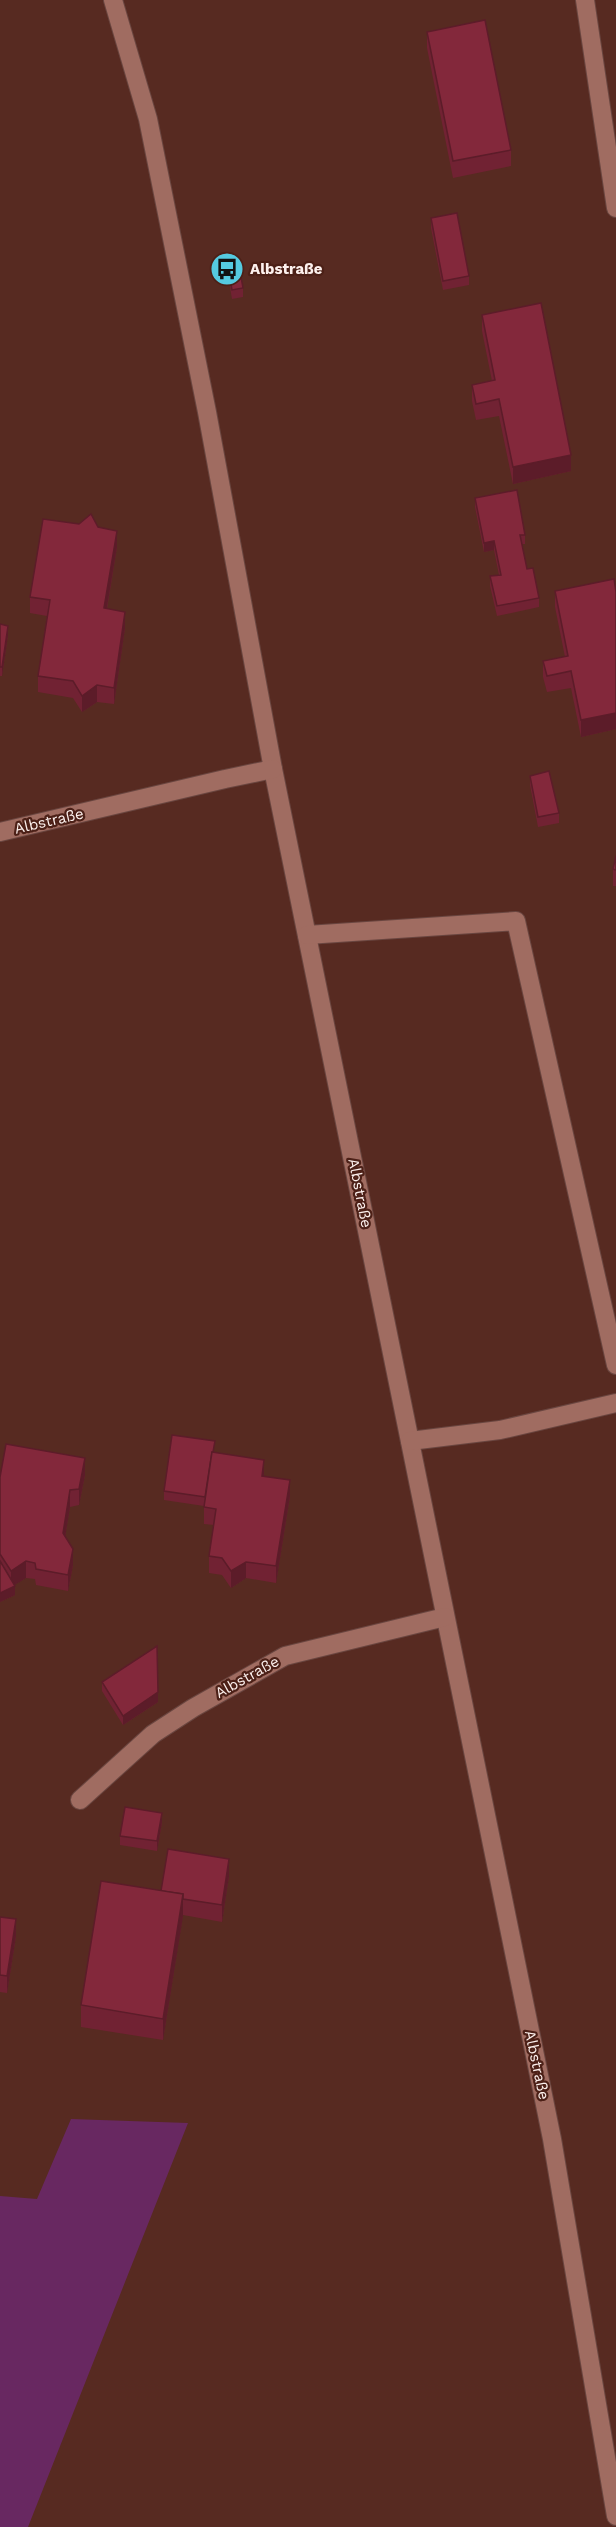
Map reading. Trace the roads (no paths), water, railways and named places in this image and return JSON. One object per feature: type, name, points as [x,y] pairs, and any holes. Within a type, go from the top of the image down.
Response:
[{"type":"street","name":"Albstraße","points":[[113,0],[148,119],[207,412],[273,769],[552,2139],[616,2516]]},
{"type":"street","points":[[585,0],[616,208]]},
{"type":"street","name":"Albstraße","points":[[0,832],[225,778],[273,769]]},
{"type":"street","points":[[307,935],[516,921],[616,1365]]},
{"type":"street","points":[[410,1441],[500,1430],[616,1402]]},
{"type":"street","name":"Albstraße","points":[[80,1800],[153,1734],[193,1708],[285,1656],[445,1617]]},
{"type":"place","name":"Albstraße","points":[[227,269]]}]
